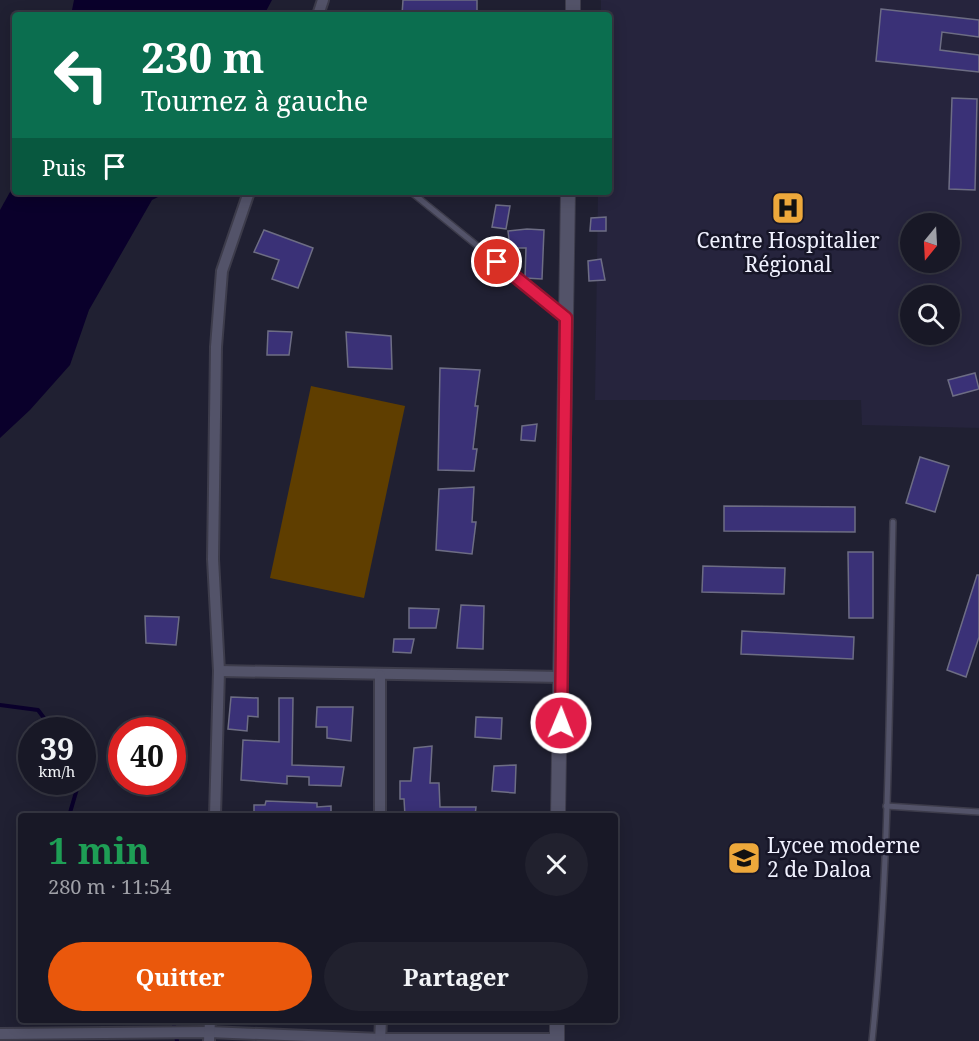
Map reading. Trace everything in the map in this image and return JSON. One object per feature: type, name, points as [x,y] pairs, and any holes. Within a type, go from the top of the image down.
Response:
[{"type":"street","points":[[215,813],[219,671],[213,559],[218,306],[222,270],[248,195]]},
{"type":"street","points":[[558,813],[568,195]]},
{"type":"street","points":[[219,671],[562,677]]},
{"type":"street","points":[[380,675],[380,813]]},
{"type":"street","points":[[380,1040],[381,1023]]},
{"type":"street","points":[[0,1034],[30,1037],[557,1040],[557,1023]]},
{"type":"lane","points":[[415,195],[566,318]]},
{"type":"lane","points":[[872,1041],[878,983],[886,806],[893,522]]},
{"type":"lane","points":[[886,806],[979,812]]},
{"type":"shaded area","points":[[74,0],[272,0],[266,12],[72,12]]},
{"type":"shaded area","name":"Centre Hospitalier Régional","points":[[601,0],[979,0],[979,428],[862,425],[861,400],[595,400],[598,195],[612,195],[612,12],[601,12]]},
{"type":"shaded area","points":[[12,188],[12,195],[162,195],[152,200],[89,310],[70,365],[30,410],[0,438],[0,210]]},
{"type":"shaded area","points":[[311,386],[405,406],[364,598],[270,578]]},
{"type":"building","points":[[403,0],[477,0],[477,12],[402,12]]},
{"type":"building","points":[[881,9],[979,20],[979,37],[942,32],[940,50],[979,55],[979,72],[876,61]]},
{"type":"building","points":[[952,98],[977,99],[975,190],[949,189]]},
{"type":"building","points":[[496,205],[510,206],[506,229],[492,227]]},
{"type":"building","points":[[606,217],[606,231],[590,231],[591,218]]},
{"type":"building","points":[[264,230],[313,248],[298,288],[272,279],[279,260],[254,252]]},
{"type":"building","points":[[544,230],[542,279],[525,278],[526,248],[510,248],[508,231]]},
{"type":"building","points":[[601,259],[605,280],[589,281],[588,261]]},
{"type":"building","points":[[268,331],[292,332],[289,355],[267,355]]},
{"type":"building","points":[[346,332],[391,336],[392,369],[348,367]]},
{"type":"building","points":[[440,368],[480,370],[475,406],[478,406],[473,449],[477,449],[474,471],[438,470]]},
{"type":"building","points":[[975,373],[979,389],[953,396],[948,380]]},
{"type":"building","points":[[537,424],[535,441],[521,440],[522,426]]},
{"type":"building","points":[[920,457],[949,466],[935,512],[906,503]]},
{"type":"building","points":[[474,487],[472,522],[476,522],[472,554],[436,550],[439,489]]},
{"type":"building","points":[[724,506],[855,507],[855,532],[724,531]]},
{"type":"building","points":[[848,552],[873,552],[873,618],[849,618]]},
{"type":"building","points":[[703,566],[785,568],[784,594],[702,592]]},
{"type":"building","points":[[977,575],[979,575],[979,637],[966,677],[947,670]]},
{"type":"building","points":[[461,605],[484,606],[483,649],[457,648]]},
{"type":"building","points":[[409,608],[439,609],[436,628],[409,628]]},
{"type":"building","points":[[145,616],[179,617],[176,645],[146,643]]},
{"type":"building","points":[[742,631],[854,637],[853,659],[741,654]]},
{"type":"building","points":[[394,639],[414,639],[411,653],[393,652]]},
{"type":"building","points":[[231,697],[258,698],[258,717],[248,716],[247,731],[228,729]]},
{"type":"building","points":[[279,698],[293,698],[292,765],[344,767],[341,786],[309,785],[309,777],[287,776],[287,784],[241,780],[243,740],[279,742]]},
{"type":"building","points":[[317,707],[353,707],[351,741],[327,738],[327,727],[316,727]]},
{"type":"building","points":[[476,717],[502,718],[501,739],[475,737]]},
{"type":"building","points":[[432,746],[430,783],[439,783],[440,807],[476,807],[475,813],[405,813],[404,799],[400,799],[400,781],[411,781],[414,748]]},
{"type":"building","points":[[516,765],[515,793],[492,791],[494,766]]},
{"type":"building","points":[[266,801],[317,803],[317,807],[331,806],[331,813],[254,813],[254,805],[265,805]]},
{"type":"waterway","points":[[0,705],[38,710],[43,717]]},
{"type":"waterway","points":[[70,813],[75,795]]},
{"type":"waterway","points":[[174,1023],[177,1041]]},
{"type":"place","name":"Centre Hospitalier Régional","points":[[788,208]]},
{"type":"place","name":"Lycee moderne 2 de Daloa","points":[[744,858]]},
{"type":"route","points":[[497,262],[566,318],[561,723]]}]
